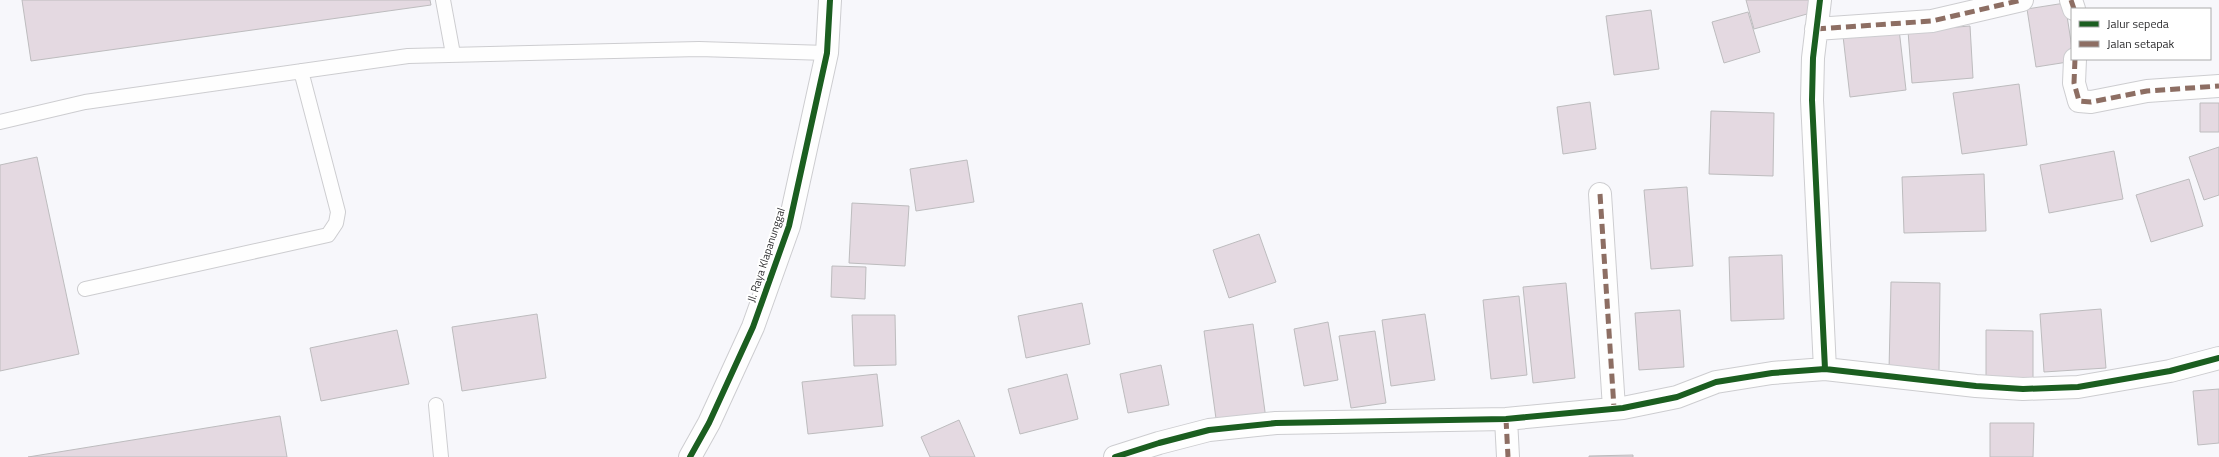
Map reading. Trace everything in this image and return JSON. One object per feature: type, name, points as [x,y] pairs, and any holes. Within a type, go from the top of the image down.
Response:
[{"type":"street","name":"Jl. Raya Klapanunggal","points":[[690,457],[709,423],[753,327],[789,226],[827,52],[830,0]]},
{"type":"street","points":[[1820,0],[1816,29],[1812,100],[1825,369]]},
{"type":"street","points":[[1816,29],[1932,21],[2022,0]]},
{"type":"street","points":[[2076,60],[2074,83],[2079,101],[2091,102],[2147,91],[2219,86]]},
{"type":"street","points":[[1600,194],[1614,408]]},
{"type":"street","points":[[1115,457],[1159,442],[1209,430],[1276,423],[1506,419],[1614,408],[1677,397],[1716,382],[1772,373],[1825,369],[1976,386],[2023,389],[2078,387],[2170,371],[2219,358]]},
{"type":"street","points":[[1506,419],[1508,457]]},
{"type":"lane","points":[[443,0],[453,54]]},
{"type":"lane","points":[[0,122],[85,102],[408,56],[699,49],[827,52]]},
{"type":"lane","points":[[85,289],[328,235],[336,223],[338,212],[301,71]]},
{"type":"lane","points":[[436,405],[441,457]]},
{"type":"building","points":[[22,0],[430,0],[431,5],[31,61]]},
{"type":"building","points":[[1746,0],[1811,0],[1814,12],[1754,29]]},
{"type":"building","points":[[2065,3],[2071,42],[2071,60],[2074,61],[2036,67],[2027,9]]},
{"type":"building","points":[[1651,10],[1659,69],[1614,75],[1606,16]]},
{"type":"building","points":[[1748,12],[1760,52],[1724,63],[1712,22]]},
{"type":"building","points":[[1970,26],[1973,78],[1912,83],[1908,31]]},
{"type":"building","points":[[1899,29],[1906,90],[1850,97],[1843,36]]},
{"type":"building","points":[[2019,84],[2027,145],[1962,154],[1953,93]]},
{"type":"building","points":[[1590,102],[1596,149],[1563,154],[1557,107]]},
{"type":"building","points":[[2200,103],[2219,103],[2219,132],[2200,132]]},
{"type":"building","points":[[1711,111],[1774,113],[1773,176],[1709,174]]},
{"type":"building","points":[[2219,147],[2219,195],[2204,200],[2189,157]]},
{"type":"building","points":[[2114,151],[2123,199],[2049,213],[2040,165]]},
{"type":"building","points":[[37,157],[79,354],[0,371],[0,165]]},
{"type":"building","points":[[967,160],[974,202],[916,211],[910,169]]},
{"type":"building","points":[[1984,174],[1986,231],[1904,233],[1902,177]]},
{"type":"building","points":[[2189,179],[2203,226],[2151,242],[2136,195]]},
{"type":"building","points":[[1687,187],[1693,266],[1651,269],[1644,190]]},
{"type":"building","points":[[852,203],[909,206],[905,266],[849,263]]},
{"type":"building","points":[[1259,234],[1276,282],[1229,298],[1213,250]]},
{"type":"building","points":[[1782,255],[1784,319],[1731,321],[1729,257]]},
{"type":"building","points":[[832,266],[866,267],[865,299],[831,297]]},
{"type":"building","points":[[1891,282],[1940,283],[1939,371],[1889,370]]},
{"type":"building","points":[[1566,283],[1575,378],[1533,383],[1523,287]]},
{"type":"building","points":[[1519,296],[1527,375],[1491,379],[1483,300]]},
{"type":"building","points":[[1082,303],[1090,344],[1026,358],[1018,316]]},
{"type":"building","points":[[2101,309],[2106,368],[2044,372],[2040,314]]},
{"type":"building","points":[[1680,310],[1684,367],[1639,370],[1635,313]]},
{"type":"building","points":[[537,314],[546,378],[462,391],[452,327]]},
{"type":"building","points":[[1425,314],[1435,380],[1391,386],[1382,320]]},
{"type":"building","points":[[852,315],[895,315],[896,365],[854,366]]},
{"type":"building","points":[[1328,322],[1338,380],[1304,386],[1294,329]]},
{"type":"building","points":[[1253,324],[1266,419],[1217,426],[1204,331]]},
{"type":"building","points":[[397,330],[409,384],[321,401],[310,348]]},
{"type":"building","points":[[1986,330],[2033,331],[2033,380],[1986,379]]},
{"type":"building","points":[[1375,331],[1386,403],[1351,408],[1339,336]]},
{"type":"building","points":[[1161,365],[1169,405],[1128,413],[1120,374]]},
{"type":"building","points":[[877,374],[883,426],[808,434],[802,382]]},
{"type":"building","points":[[1067,374],[1078,419],[1020,434],[1008,389]]},
{"type":"building","points":[[2219,389],[2219,443],[2198,445],[2193,391]]},
{"type":"building","points":[[280,416],[287,457],[28,457]]},
{"type":"building","points":[[959,420],[975,457],[930,457],[921,437]]},
{"type":"building","points":[[1990,423],[2034,423],[2033,457],[1990,457]]},
{"type":"building","points":[[1633,455],[1633,457],[1589,457],[1589,456]]},
{"type":"marked path","points":[[1816,29],[1932,21],[2022,0]]},
{"type":"marked path","points":[[2071,0],[2074,8]]},
{"type":"marked path","points":[[2075,60],[2074,83],[2079,101],[2091,102],[2147,91],[2219,86]]},
{"type":"marked path","points":[[1600,194],[1614,408]]},
{"type":"marked path","points":[[1506,419],[1508,457]]},
{"type":"cycle path","points":[[690,457],[709,423],[753,327],[789,226],[827,53],[830,0]]},
{"type":"cycle path","points":[[1820,0],[1813,58],[1812,100],[1825,369]]},
{"type":"cycle path","points":[[1115,457],[1159,443],[1209,430],[1276,423],[1506,419],[1623,408],[1677,397],[1716,382],[1772,373],[1825,369],[1976,386],[2023,389],[2078,387],[2170,371],[2219,358]]}]
